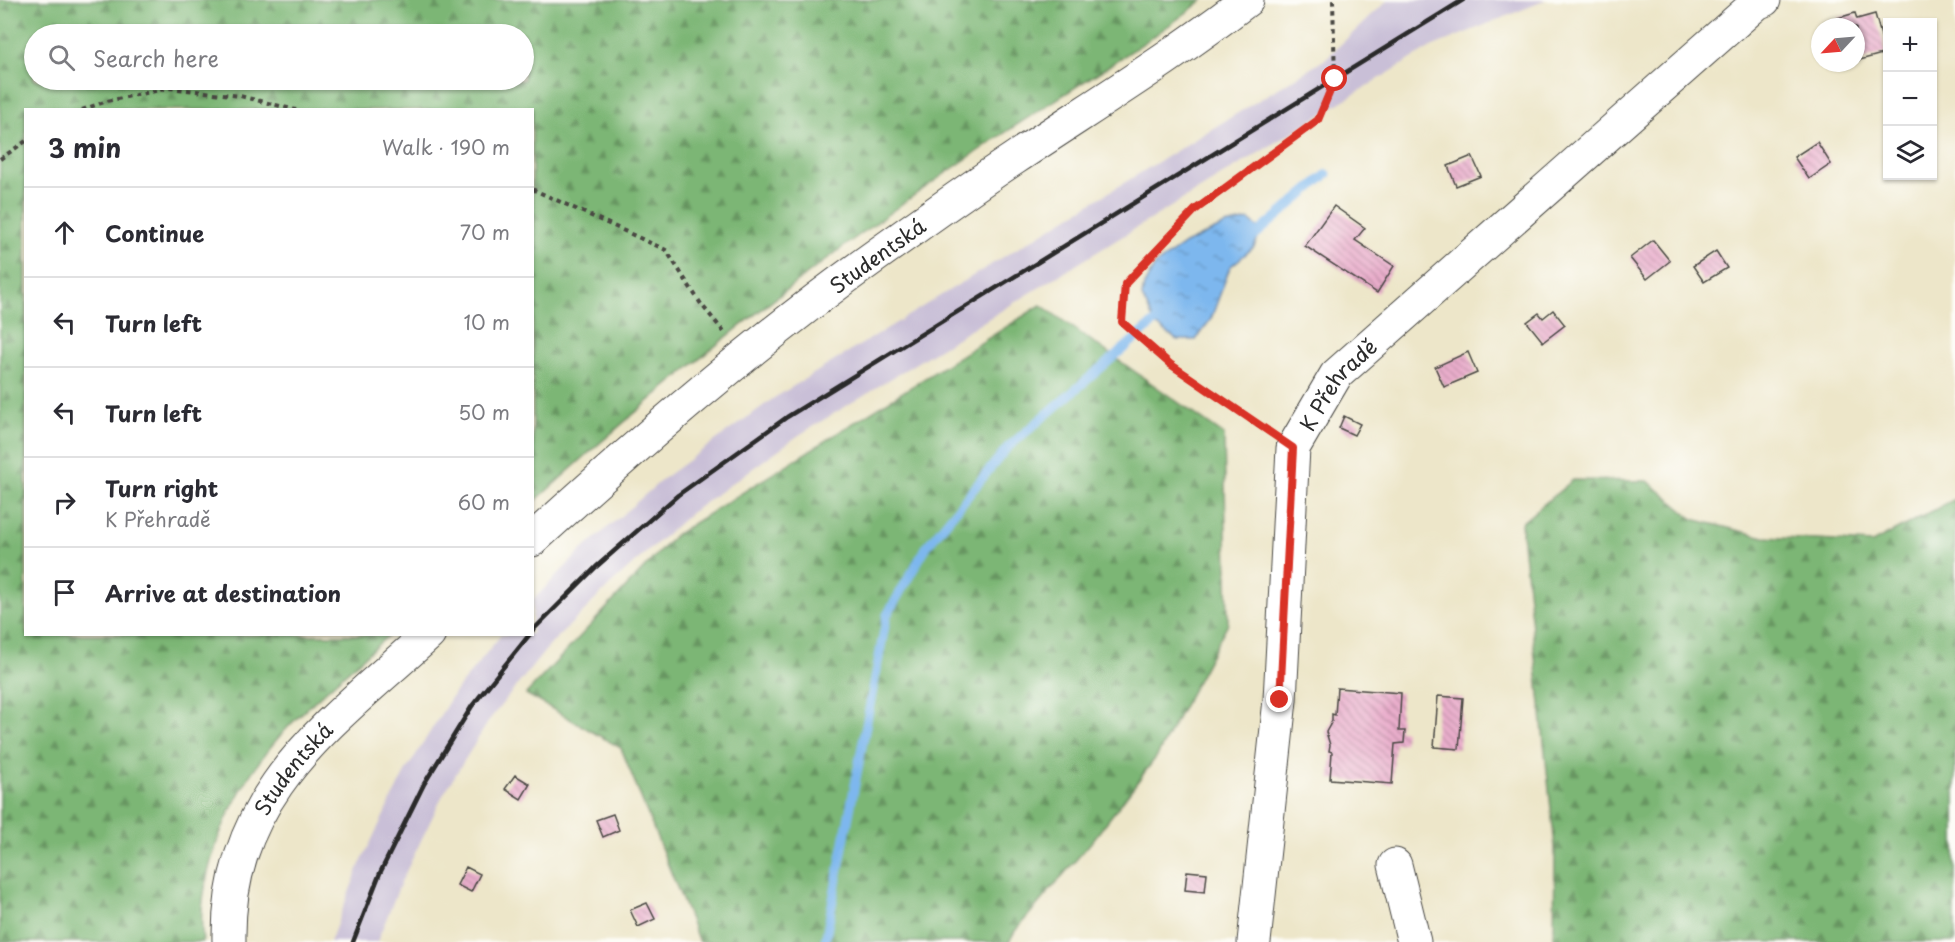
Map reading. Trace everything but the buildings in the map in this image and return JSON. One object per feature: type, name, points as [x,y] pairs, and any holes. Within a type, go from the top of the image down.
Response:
[{"type":"main road","name":"Studentská","points":[[534,538],[627,453],[744,355],[885,249],[1015,158],[1214,26],[1247,0]]},
{"type":"main road","name":"K Přehradě","points":[[1254,942],[1280,700],[1293,448],[1336,375],[1757,3],[1764,0]]},
{"type":"main road","name":"Studentská","points":[[229,942],[229,912],[235,874],[243,847],[264,804],[283,774],[310,743],[427,636]]},
{"type":"main road","points":[[1395,865],[1414,942]]},
{"type":"path","points":[[1293,448],[1170,364],[1122,322],[1125,284],[1195,210],[1318,120],[1335,79],[1333,0]]},
{"type":"path","points":[[88,108],[107,101],[160,90]]},
{"type":"path","points":[[188,90],[240,96],[288,108]]},
{"type":"path","points":[[0,159],[24,142]]},
{"type":"path","points":[[534,190],[666,250],[701,304],[744,355]]},
{"type":"shaded area","points":[[1388,0],[1546,0],[1431,47],[799,435],[692,512],[612,583],[549,646],[490,719],[443,795],[401,882],[377,942],[330,942],[360,864],[404,774],[454,693],[500,636],[534,636],[534,599],[581,551],[664,478],[774,398],[1324,60]]},
{"type":"green space","points":[[0,0],[1203,0],[1128,53],[939,178],[818,266],[701,357],[534,502],[534,108],[24,108],[24,636],[388,636],[291,724],[274,743],[243,786],[220,834],[212,859],[202,910],[203,942],[0,942]]},
{"type":"green space","points":[[1041,305],[1224,435],[1228,623],[1157,756],[1093,840],[1015,931],[1009,942],[699,942],[621,748],[526,694],[675,535]]},
{"type":"green space","points":[[1573,480],[1648,481],[1693,519],[1764,537],[1872,543],[1955,499],[1955,942],[1554,942],[1555,847],[1521,523]]},
{"type":"water","points":[[1249,220],[1261,230],[1254,247],[1230,267],[1211,319],[1196,340],[1177,340],[1156,325],[1142,297],[1144,285],[1155,265],[1185,244],[1225,225]]},
{"type":"waterway","points":[[1253,237],[1327,174]]},
{"type":"waterway","points":[[825,942],[887,615],[927,546],[1007,448],[1163,315]]},
{"type":"railway","points":[[534,629],[596,567],[678,495],[787,417],[1463,0]]},
{"type":"railway","points":[[353,942],[380,873],[424,784],[472,706],[528,636]]},
{"type":"route","points":[[1280,700],[1293,448],[1170,364],[1122,322],[1125,284],[1195,210],[1318,120],[1335,79]]}]
